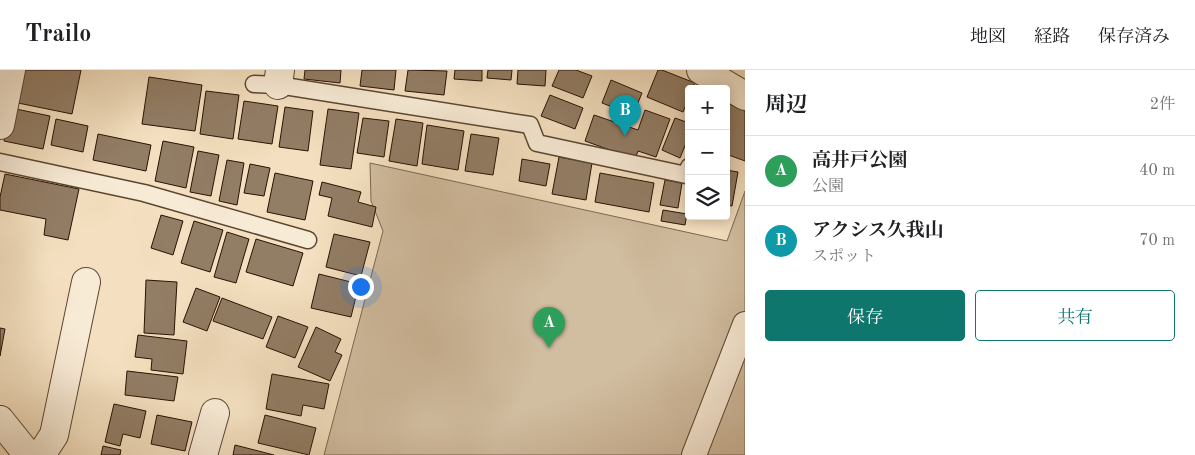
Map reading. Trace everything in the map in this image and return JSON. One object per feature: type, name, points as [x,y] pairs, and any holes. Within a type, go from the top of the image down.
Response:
[{"type":"street","points":[[0,125],[11,70]]},
{"type":"street","points":[[710,79],[745,96]]},
{"type":"street","points":[[0,420],[31,454],[54,435],[86,282]]},
{"type":"street","points":[[694,455],[745,324]]},
{"type":"street","points":[[203,455],[215,413]]},
{"type":"lane","points":[[271,80],[530,125],[537,143],[685,175]]},
{"type":"lane","points":[[0,162],[144,193],[308,240]]},
{"type":"shaded area","points":[[370,163],[727,241],[745,191],[745,455],[324,455],[383,231],[371,201]]},
{"type":"building","points":[[19,70],[81,70],[72,114],[13,102]]},
{"type":"building","points":[[305,70],[341,70],[340,83],[304,79]]},
{"type":"building","points":[[362,70],[396,70],[394,90],[360,86]]},
{"type":"building","points":[[408,70],[447,71],[444,95],[405,91]]},
{"type":"building","points":[[455,70],[482,70],[482,81],[454,79]]},
{"type":"building","points":[[488,70],[512,70],[511,80],[487,78]]},
{"type":"building","points":[[518,70],[546,70],[545,86],[517,84]]},
{"type":"building","points":[[559,70],[576,70],[592,76],[583,98],[552,86]]},
{"type":"building","points":[[658,70],[695,83],[694,85],[685,85],[685,107],[683,112],[647,97]]},
{"type":"building","points":[[149,77],[202,85],[195,131],[142,124]]},
{"type":"building","points":[[611,80],[642,93],[633,115],[602,103]]},
{"type":"building","points":[[206,91],[239,95],[233,139],[200,134]]},
{"type":"building","points":[[550,95],[583,108],[575,129],[541,116]]},
{"type":"building","points":[[244,101],[278,106],[272,144],[238,139]]},
{"type":"building","points":[[730,104],[745,111],[745,161],[730,155]]},
{"type":"building","points":[[285,107],[313,111],[308,151],[279,147]]},
{"type":"building","points":[[11,108],[50,116],[43,149],[4,141]]},
{"type":"building","points":[[328,109],[359,113],[351,169],[320,165]]},
{"type":"building","points":[[645,110],[670,119],[656,157],[638,151],[635,159],[585,141],[594,115],[638,130]]},
{"type":"building","points":[[363,118],[389,121],[384,157],[357,153]]},
{"type":"building","points":[[675,118],[685,122],[685,146],[680,158],[662,150]]},
{"type":"building","points":[[56,119],[88,126],[83,152],[51,145]]},
{"type":"building","points":[[396,119],[423,123],[417,166],[389,161]]},
{"type":"building","points":[[427,125],[464,131],[458,170],[422,164]]},
{"type":"building","points":[[98,134],[151,145],[146,171],[93,160]]},
{"type":"building","points":[[471,134],[499,138],[493,175],[465,171]]},
{"type":"building","points":[[163,141],[194,147],[186,188],[155,181]]},
{"type":"building","points":[[198,151],[219,155],[211,196],[190,192]]},
{"type":"building","points":[[559,157],[592,163],[586,200],[552,194]]},
{"type":"building","points":[[522,159],[550,164],[546,186],[519,181]]},
{"type":"building","points":[[227,160],[244,163],[237,205],[219,201]]},
{"type":"building","points":[[250,164],[270,168],[264,196],[244,193]]},
{"type":"building","points":[[730,171],[738,172],[732,206],[730,206]]},
{"type":"building","points":[[275,173],[313,181],[305,220],[267,212]]},
{"type":"building","points":[[600,173],[654,183],[649,212],[595,202]]},
{"type":"building","points":[[5,174],[79,189],[68,240],[44,235],[46,219],[0,210],[0,197]]},
{"type":"building","points":[[665,180],[682,183],[678,208],[660,205]]},
{"type":"building","points":[[322,182],[361,192],[358,202],[376,207],[372,227],[328,216],[332,198],[319,195]]},
{"type":"building","points":[[663,210],[685,214],[685,225],[661,221]]},
{"type":"building","points":[[161,215],[183,221],[173,255],[151,248]]},
{"type":"building","points":[[194,221],[223,230],[210,272],[181,263]]},
{"type":"building","points":[[227,232],[249,239],[236,283],[214,277]]},
{"type":"building","points":[[334,234],[370,242],[361,276],[326,267]]},
{"type":"building","points":[[256,239],[303,253],[293,286],[246,272]]},
{"type":"building","points":[[319,274],[359,284],[351,317],[311,308]]},
{"type":"building","points":[[146,280],[177,282],[174,335],[144,333]]},
{"type":"building","points":[[196,288],[220,297],[207,331],[183,322]]},
{"type":"building","points":[[222,298],[272,317],[263,339],[213,321]]},
{"type":"building","points":[[278,316],[308,327],[295,358],[266,347]]},
{"type":"building","points":[[316,327],[341,339],[335,352],[342,355],[330,381],[298,367]]},
{"type":"building","points":[[0,328],[5,329],[0,356]]},
{"type":"building","points":[[138,335],[187,341],[183,374],[151,370],[152,359],[135,357]]},
{"type":"building","points":[[127,371],[178,377],[174,401],[125,395]]},
{"type":"building","points":[[272,374],[329,384],[324,409],[303,405],[301,416],[266,409]]},
{"type":"building","points":[[114,404],[146,411],[140,438],[123,434],[120,446],[105,442]]},
{"type":"building","points":[[157,415],[192,422],[185,451],[151,444]]},
{"type":"building","points":[[265,415],[316,428],[309,455],[258,443]]},
{"type":"building","points":[[235,445],[274,455],[233,455]]},
{"type":"building","points":[[103,446],[121,450],[120,455],[101,455]]},
{"type":"place","name":"アクシス久我山","points":[[625,136]]},
{"type":"place","name":"高井戸公園","points":[[549,348]]}]
